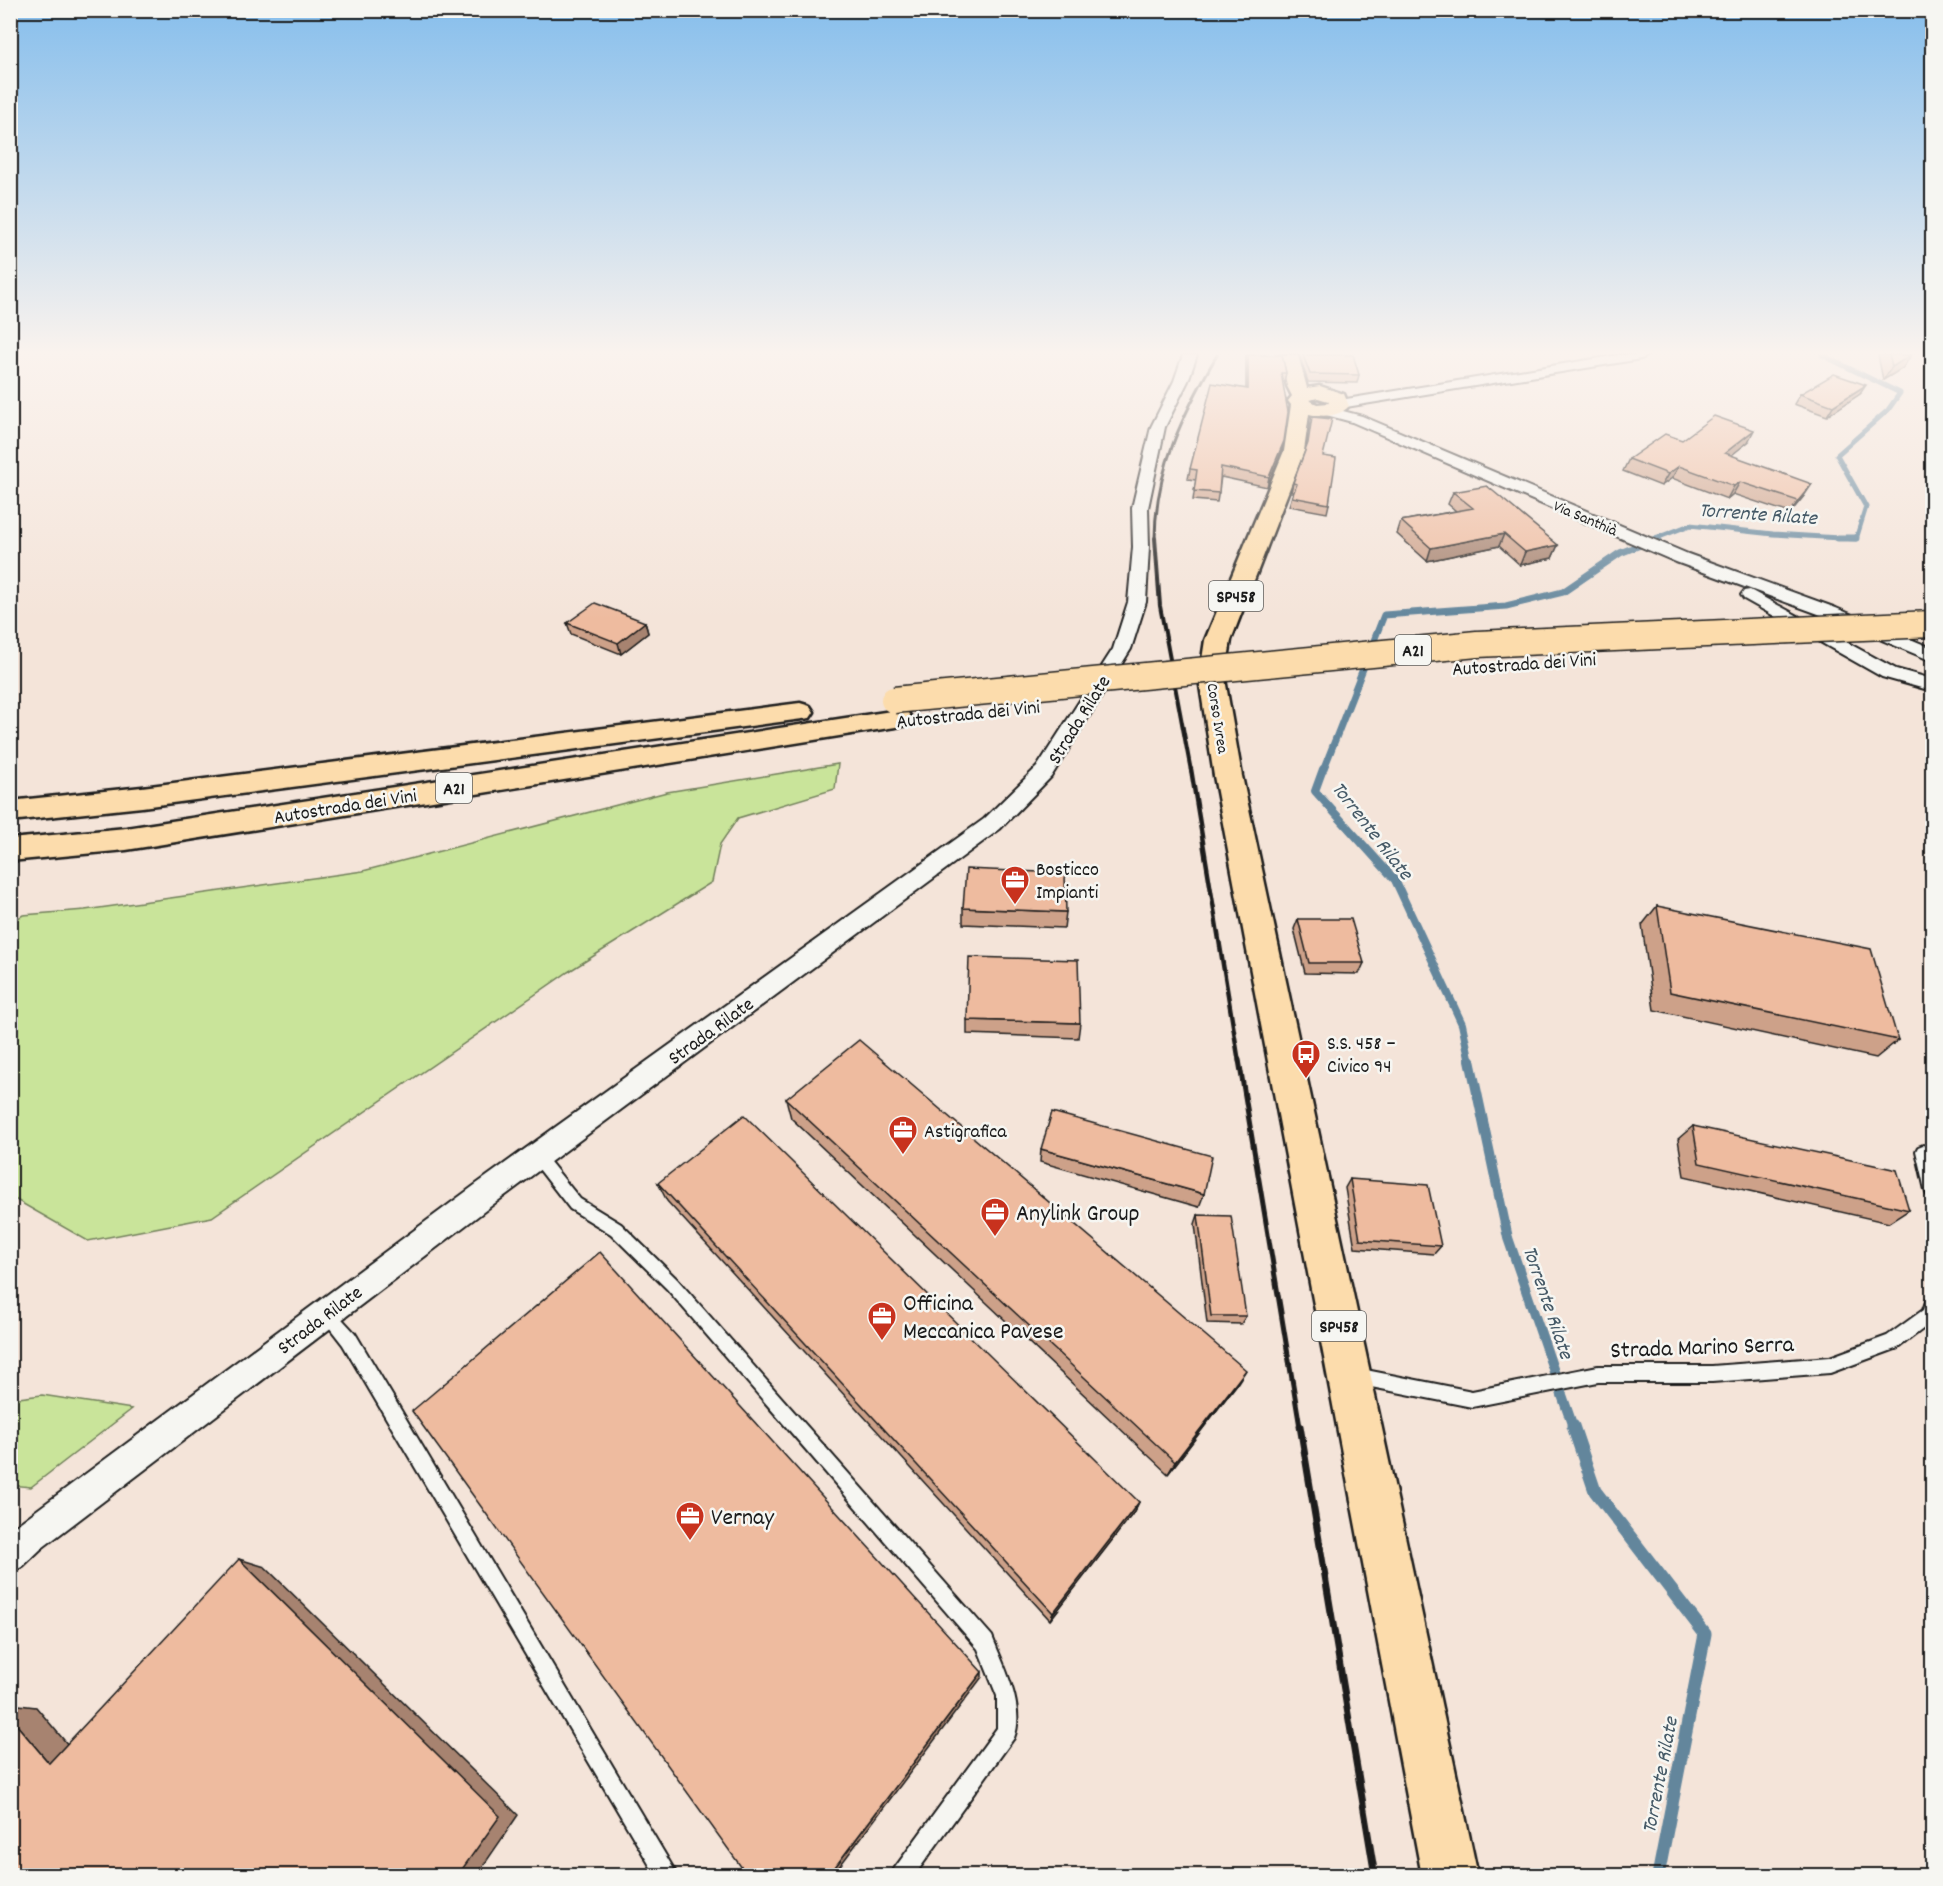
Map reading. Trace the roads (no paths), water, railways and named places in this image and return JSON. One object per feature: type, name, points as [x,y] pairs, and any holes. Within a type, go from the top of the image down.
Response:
[{"type":"main road","name":"Corso Ivrea","points":[[1298,443],[1218,640],[1212,678],[1228,776],[1349,1374]]},
{"type":"main road","name":"Autostrada dei Vini","points":[[10,811],[1477,644],[1932,624]]},
{"type":"main road","name":"Autostrada dei Vini","points":[[10,850],[126,839],[896,710],[1498,663],[1932,643]]},
{"type":"main road","name":"SP458","points":[[1349,1374],[1450,1875]]},
{"type":"street","name":"Strada Rilate","points":[[10,1555],[30,1536],[537,1156],[992,824],[1044,772],[1122,649],[1137,602],[1141,547],[1140,508],[1154,443]]},
{"type":"street","name":"Via Santhià","points":[[1414,443],[1682,558],[1830,612],[1932,655]]},
{"type":"street","name":"Via Santhià","points":[[1682,558],[1889,673],[1932,685]]},
{"type":"lane","points":[[1923,1151],[1932,1190]]},
{"type":"lane","points":[[537,1156],[575,1204],[616,1229],[672,1284],[985,1643],[1006,1696],[1006,1731],[901,1875]]},
{"type":"lane","name":"Strada Marino Serra","points":[[1349,1374],[1472,1399],[1598,1374],[1712,1374],[1830,1365],[1892,1342],[1929,1315],[1932,1304]]},
{"type":"lane","points":[[327,1313],[349,1339],[668,1875]]},
{"type":"waterway","name":"Torrente Rilate","points":[[1839,538],[1856,539],[1866,507],[1837,455],[1851,443]]},
{"type":"waterway","name":"Torrente Rilate","points":[[1654,539],[1690,525],[1839,538]]},
{"type":"waterway","name":"Torrente Rilate","points":[[1323,771],[1384,615],[1506,606],[1563,592],[1620,553],[1658,538]]},
{"type":"waterway","name":"Torrente Rilate","points":[[1839,538],[1856,538]]},
{"type":"waterway","name":"Torrente Rilate","points":[[1323,769],[1315,791],[1395,880],[1462,1024],[1470,1062]]},
{"type":"waterway","name":"Torrente Rilate","points":[[1470,1060],[1508,1238],[1573,1427]]},
{"type":"waterway","name":"Torrente Rilate","points":[[1573,1426],[1595,1491],[1705,1634],[1658,1876]]},
{"type":"railway","points":[[1155,538],[1160,489],[1173,443]]},
{"type":"railway","points":[[1155,538],[1160,606],[1191,771]]},
{"type":"railway","points":[[1191,769],[1239,1062]]},
{"type":"railway","points":[[1239,1060],[1300,1427]]},
{"type":"railway","points":[[1300,1426],[1375,1876]]},
{"type":"place","name":"Bosticco Impianti","points":[[1015,906]]},
{"type":"place","name":"S.S. 458 – Civico 94","points":[[1306,1080]]},
{"type":"place","name":"Astigrafica","points":[[903,1156]]},
{"type":"place","name":"Anylink Group","points":[[995,1238]]},
{"type":"place","name":"Officina Meccanica Pavese","points":[[882,1342]]},
{"type":"place","name":"Vernay","points":[[690,1542]]}]
